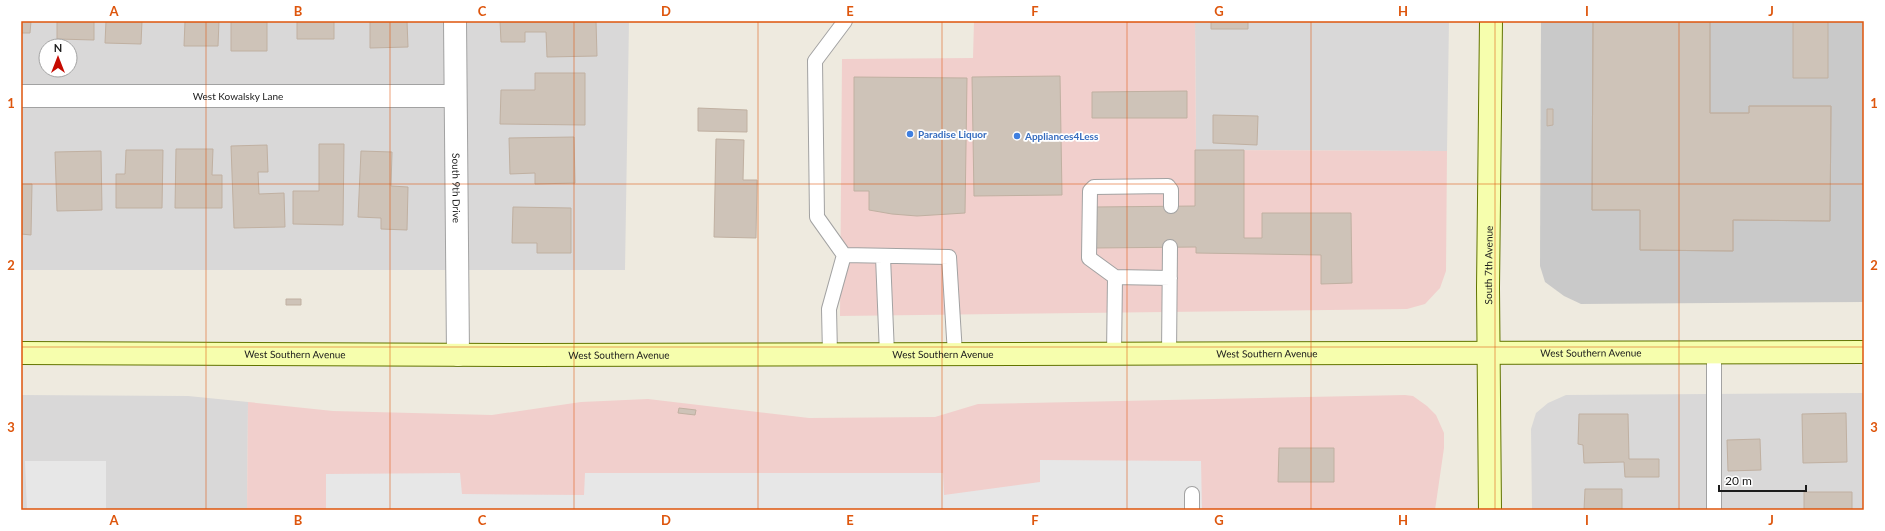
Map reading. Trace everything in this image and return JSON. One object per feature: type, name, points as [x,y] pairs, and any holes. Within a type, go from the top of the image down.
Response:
[{"type":"main road","name":"South 7th Avenue","points":[[1490,510],[1488,288],[1491,21]]},
{"type":"main road","name":"West Southern Avenue","points":[[21,354],[458,355],[1864,352]]},
{"type":"street","name":"South 9th Drive","points":[[455,21],[458,355]]},
{"type":"street","name":"West Kowalsky Lane","points":[[21,96],[455,96]]},
{"type":"lane","points":[[844,255],[817,217],[815,61],[845,21]]},
{"type":"lane","points":[[1170,278],[1115,277],[1089,258],[1090,191],[1094,187],[1168,186],[1171,190],[1171,206]]},
{"type":"lane","points":[[1169,354],[1170,247]]},
{"type":"lane","points":[[844,255],[883,257],[949,257],[954,354]]},
{"type":"lane","points":[[830,354],[829,309],[844,255]]},
{"type":"lane","points":[[883,257],[887,354]]},
{"type":"lane","points":[[1114,354],[1115,277]]},
{"type":"lane","points":[[1714,353],[1714,510]]},
{"type":"lane","points":[[1192,494],[1192,510]]},
{"type":"shaded area","points":[[21,21],[629,21],[625,270],[21,270]]},
{"type":"shaded area","points":[[974,21],[1195,21],[1196,150],[1447,151],[1446,271],[1440,288],[1425,304],[1407,309],[840,316],[842,59],[973,58]]},
{"type":"shaded area","points":[[1195,21],[1449,21],[1447,151],[1196,150]]},
{"type":"shaded area","points":[[1541,21],[1864,21],[1864,302],[1581,304],[1564,296],[1545,282],[1540,266]]},
{"type":"shaded area","points":[[1864,393],[1864,510],[1532,510],[1531,429],[1536,413],[1548,403],[1566,395]]},
{"type":"shaded area","points":[[21,395],[188,396],[248,402],[247,510],[21,510]]},
{"type":"shaded area","points":[[1413,396],[1427,406],[1436,415],[1444,433],[1444,448],[1435,510],[247,510],[248,402],[333,411],[492,415],[581,402],[648,399],[809,418],[935,417],[978,404]]},
{"type":"shaded area","points":[[1040,460],[1201,461],[1202,510],[326,510],[326,474],[460,473],[462,494],[584,495],[585,473],[943,473],[944,495],[1040,482]]},
{"type":"shaded area","points":[[25,461],[106,461],[106,510],[27,510]]},
{"type":"building","points":[[21,21],[31,21],[30,33],[21,33]]},
{"type":"building","points":[[57,21],[94,21],[94,40],[57,38]]},
{"type":"building","points":[[106,21],[142,21],[141,44],[105,43]]},
{"type":"building","points":[[185,21],[219,21],[218,46],[184,46]]},
{"type":"building","points":[[231,21],[267,22],[267,51],[231,51]]},
{"type":"building","points":[[297,21],[334,21],[334,39],[297,39]]},
{"type":"building","points":[[407,21],[408,47],[370,48],[370,22]]},
{"type":"building","points":[[500,21],[596,21],[597,56],[547,57],[546,32],[525,32],[525,42],[501,42]]},
{"type":"building","points":[[1211,21],[1248,21],[1248,29],[1211,29]]},
{"type":"building","points":[[1593,21],[1710,21],[1710,113],[1749,113],[1749,106],[1831,106],[1830,221],[1733,220],[1733,251],[1640,250],[1640,210],[1592,210]]},
{"type":"building","points":[[1593,21],[1710,21],[1710,113],[1749,113],[1749,106],[1831,106],[1830,221],[1733,220],[1733,251],[1640,250],[1640,210],[1592,210]]},
{"type":"building","points":[[1793,21],[1828,21],[1828,78],[1793,78]]},
{"type":"building","points":[[535,73],[585,73],[585,125],[500,124],[501,90],[535,90]]},
{"type":"building","name":"Appliances4Less","points":[[1060,76],[1062,195],[974,196],[972,77]]},
{"type":"building","name":"Paradise Liquor","points":[[854,77],[967,78],[965,213],[917,216],[869,210],[869,191],[854,191]]},
{"type":"building","points":[[1187,91],[1187,118],[1092,118],[1092,92]]},
{"type":"building","points":[[698,108],[747,110],[747,132],[698,131]]},
{"type":"building","points":[[1547,109],[1553,109],[1553,125],[1547,126]]},
{"type":"building","points":[[1213,115],[1258,116],[1257,145],[1213,143]]},
{"type":"building","points":[[574,137],[575,183],[535,184],[535,173],[510,174],[509,138]]},
{"type":"building","points":[[716,139],[744,140],[743,180],[757,180],[756,238],[714,237]]},
{"type":"building","points":[[319,144],[344,144],[343,225],[293,224],[293,191],[319,191]]},
{"type":"building","points":[[267,145],[268,172],[258,172],[259,194],[284,193],[285,227],[234,228],[231,146]]},
{"type":"building","points":[[176,149],[213,149],[212,175],[222,175],[222,208],[175,208]]},
{"type":"building","points":[[126,150],[163,150],[162,208],[116,208],[116,174],[125,174]]},
{"type":"building","points":[[1195,150],[1244,150],[1244,238],[1262,238],[1262,213],[1351,213],[1352,283],[1321,284],[1321,255],[1196,253],[1196,247],[1094,248],[1094,207],[1195,206]]},
{"type":"building","points":[[101,151],[102,210],[57,211],[55,152]]},
{"type":"building","points":[[361,151],[392,152],[391,186],[408,187],[407,230],[381,229],[381,218],[358,217]]},
{"type":"building","points":[[21,184],[32,184],[31,235],[21,234]]},
{"type":"building","points":[[513,207],[571,208],[571,253],[537,253],[537,243],[512,243]]},
{"type":"building","points":[[286,299],[301,299],[301,305],[286,305]]},
{"type":"building","points":[[679,408],[696,410],[695,415],[678,413]]},
{"type":"building","points":[[1846,413],[1847,462],[1803,463],[1802,414]]},
{"type":"building","points":[[1579,414],[1628,414],[1629,459],[1659,459],[1659,477],[1625,477],[1624,462],[1584,463],[1583,445],[1578,444]]},
{"type":"building","points":[[1760,439],[1761,470],[1728,471],[1727,440]]},
{"type":"building","points":[[1279,448],[1334,448],[1334,482],[1278,482]]},
{"type":"building","points":[[1585,489],[1622,489],[1622,510],[1584,510]]},
{"type":"building","points":[[1804,492],[1852,492],[1852,510],[1804,510]]},
{"type":"place","name":"Paradise Liquor","points":[[910,134]]},
{"type":"place","name":"Appliances4Less","points":[[1017,136]]}]
